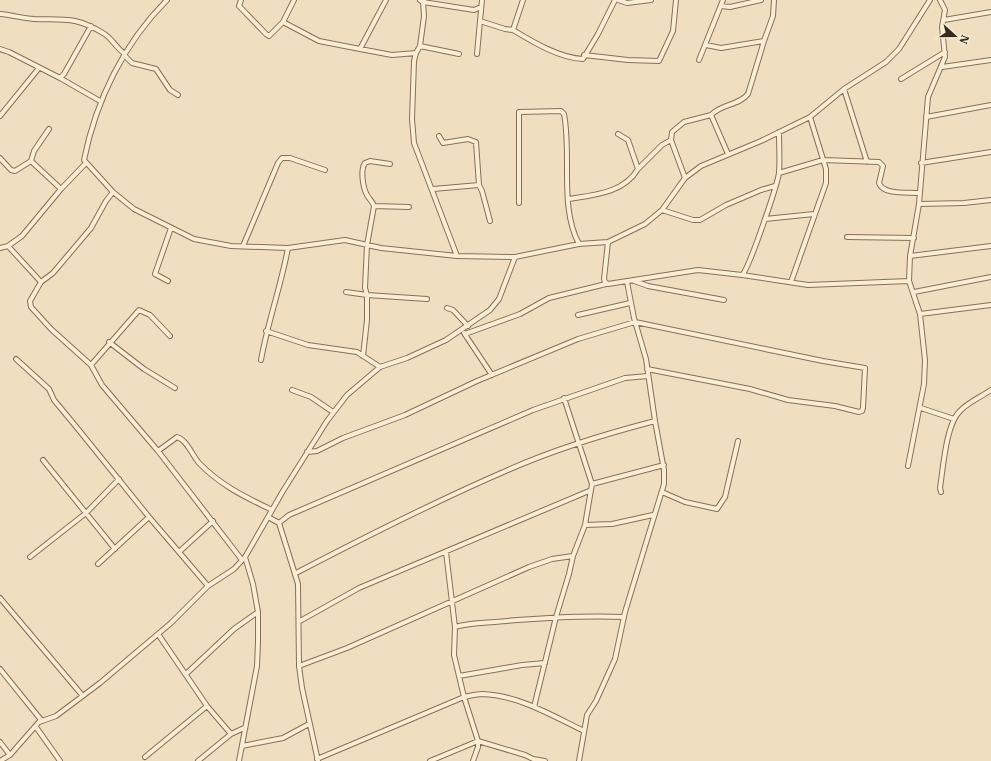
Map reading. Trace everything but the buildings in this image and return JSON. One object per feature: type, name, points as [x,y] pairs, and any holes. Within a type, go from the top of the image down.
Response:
[{"type":"street","points":[[167,0],[149,18],[125,55],[100,101],[84,160],[86,164],[113,192],[134,209],[171,228],[203,241],[231,246],[288,248],[345,240],[381,248],[457,256],[515,257],[579,244],[608,242],[645,224],[662,210],[685,178],[701,166],[810,117],[844,89],[893,56],[930,0]]},
{"type":"street","points":[[241,0],[240,6],[269,36],[282,22],[294,0]]},
{"type":"street","points":[[360,49],[386,0]]},
{"type":"street","points":[[477,54],[482,0]]},
{"type":"street","points":[[514,30],[523,0]]},
{"type":"street","points":[[480,21],[504,29],[514,30],[551,50],[574,58],[583,59],[616,0],[627,3],[651,0]]},
{"type":"street","points":[[584,56],[659,62],[673,31],[676,0]]},
{"type":"street","points":[[699,60],[723,0]]},
{"type":"street","points":[[721,6],[730,7],[761,0]]},
{"type":"street","points":[[685,178],[671,140],[672,132],[684,122],[711,115],[718,108],[743,100],[748,94],[772,16],[774,0]]},
{"type":"street","points":[[908,466],[921,408],[925,360],[920,314],[914,292],[909,281],[910,256],[919,204],[918,193],[928,97],[942,67],[945,52],[942,27],[945,10],[940,0]]},
{"type":"street","points":[[457,256],[433,189],[414,143],[412,119],[416,53],[420,46],[424,16],[422,1],[474,10],[481,7]]},
{"type":"street","points":[[944,20],[991,12]]},
{"type":"street","points":[[0,14],[23,18],[75,20],[91,26],[105,34],[132,64],[156,69],[170,90],[178,95]]},
{"type":"street","points":[[282,22],[319,41],[392,55],[416,53]]},
{"type":"street","points":[[60,78],[64,74],[91,26]]},
{"type":"street","points":[[706,45],[721,48],[764,41]]},
{"type":"street","points":[[420,46],[459,54]]},
{"type":"street","points":[[0,49],[9,52],[60,78],[100,101]]},
{"type":"street","points":[[901,79],[945,52]]},
{"type":"street","points":[[942,67],[991,60]]},
{"type":"street","points":[[0,116],[39,68]]},
{"type":"street","points":[[844,89],[867,162]]},
{"type":"street","points":[[926,117],[991,105]]},
{"type":"street","points":[[520,203],[518,115],[521,111],[556,111],[564,114],[567,130],[570,221],[579,244]]},
{"type":"street","points":[[711,115],[728,154]]},
{"type":"street","points":[[791,282],[826,183],[827,176],[810,117]]},
{"type":"street","points":[[0,158],[11,170],[15,170],[31,161],[34,152],[49,129]]},
{"type":"street","points":[[742,275],[750,260],[765,219],[779,173],[779,132]]},
{"type":"street","points":[[618,134],[628,140],[638,169]]},
{"type":"street","points":[[439,136],[443,143],[468,139],[476,142],[479,185],[490,221]]},
{"type":"street","points":[[569,199],[605,193],[622,186],[634,176],[638,169],[652,157],[662,144],[671,140]]},
{"type":"street","points":[[921,163],[991,152]]},
{"type":"street","points":[[243,246],[278,163],[282,158],[290,158],[325,170]]},
{"type":"street","points":[[779,173],[823,160],[882,163],[883,166],[879,183],[882,188],[888,191],[918,193]]},
{"type":"street","points":[[31,161],[61,189]]},
{"type":"street","points":[[363,356],[367,320],[367,295],[365,288],[367,245],[374,206],[364,187],[362,167],[365,163],[370,161],[390,164]]},
{"type":"street","points":[[0,248],[8,246],[22,236],[61,189],[86,164]]},
{"type":"street","points":[[433,189],[479,185]]},
{"type":"street","points":[[662,210],[693,220],[700,220],[726,205],[761,190],[775,186]]},
{"type":"street","points":[[113,192],[106,201],[91,228],[53,273],[41,282],[30,301],[31,307],[51,329],[91,365],[102,385],[158,451],[193,498],[244,558],[253,584],[258,612],[257,666],[244,728],[239,761]]},
{"type":"street","points":[[919,204],[964,203],[991,200]]},
{"type":"street","points":[[374,206],[409,207]]},
{"type":"street","points":[[765,219],[814,214]]},
{"type":"street","points":[[168,281],[155,274],[171,228]]},
{"type":"street","points":[[847,237],[914,238]]},
{"type":"street","points":[[606,284],[604,279],[608,242]]},
{"type":"street","points":[[8,246],[41,282]]},
{"type":"street","points":[[910,256],[991,246]]},
{"type":"street","points":[[261,360],[266,331],[283,273],[288,248]]},
{"type":"street","points":[[0,761],[10,755],[42,721],[56,716],[82,695],[100,683],[158,634],[208,586],[234,569],[244,558],[307,452],[333,412],[355,387],[380,368],[407,358],[446,340],[490,310],[499,299],[515,257]]},
{"type":"street","points":[[465,334],[520,314],[549,298],[606,284],[634,281],[698,270],[808,285],[909,281]]},
{"type":"street","points":[[914,292],[991,277]]},
{"type":"street","points":[[634,281],[648,286],[724,300]]},
{"type":"street","points":[[579,761],[587,715],[596,701],[615,659],[624,617],[653,515],[662,492],[664,465],[654,421],[647,369],[630,303],[627,282]]},
{"type":"street","points":[[346,292],[427,299]]},
{"type":"street","points":[[578,315],[630,303]]},
{"type":"street","points":[[920,314],[991,305]]},
{"type":"street","points":[[447,308],[453,310],[468,326]]},
{"type":"street","points":[[91,365],[139,310],[150,315],[170,336]]},
{"type":"street","points":[[307,452],[317,451],[343,438],[405,415],[492,375],[578,339],[635,322],[865,368],[863,408],[862,411],[859,412],[835,406],[788,400],[750,389],[647,369]]},
{"type":"street","points":[[462,330],[492,375]]},
{"type":"street","points":[[266,331],[308,344],[357,352],[380,368]]},
{"type":"street","points":[[110,342],[144,369],[175,388]]},
{"type":"street","points":[[16,359],[49,389],[54,400],[149,517],[208,586]]},
{"type":"street","points":[[279,523],[290,515],[564,398],[625,378],[648,376]]},
{"type":"street","points":[[292,390],[311,397],[333,412]]},
{"type":"street","points":[[941,492],[940,488],[945,459],[954,420],[960,410],[991,390]]},
{"type":"street","points":[[534,708],[556,617],[570,574],[573,556],[586,525],[592,484],[564,398]]},
{"type":"street","points":[[921,408],[954,420]]},
{"type":"street","points":[[296,573],[360,539],[509,469],[578,444],[654,421]]},
{"type":"street","points":[[158,451],[177,437],[182,439],[198,462],[221,483],[272,510]]},
{"type":"street","points":[[662,492],[685,502],[717,510],[725,497],[738,441]]},
{"type":"street","points":[[43,460],[115,549]]},
{"type":"street","points":[[592,484],[664,465]]},
{"type":"street","points":[[30,556],[86,513],[119,479]]},
{"type":"street","points":[[300,621],[360,588],[590,491]]},
{"type":"street","points":[[586,525],[612,524],[653,515]]},
{"type":"street","points":[[268,516],[279,523],[281,536],[296,573],[300,621],[299,666],[317,760],[464,697],[481,694],[497,696],[534,708],[584,731]]},
{"type":"street","points":[[98,564],[149,517]]},
{"type":"street","points":[[179,552],[213,521]]},
{"type":"street","points":[[446,552],[455,627],[454,655],[464,697],[478,741],[478,747],[473,761]]},
{"type":"street","points":[[299,666],[347,648],[452,600],[530,567],[552,559],[573,556]]},
{"type":"street","points":[[0,598],[82,695]]},
{"type":"street","points":[[186,674],[234,629],[258,612]]},
{"type":"street","points":[[455,627],[466,624],[578,615],[624,617]]},
{"type":"street","points":[[158,634],[207,706],[231,734]]},
{"type":"street","points":[[459,676],[522,665],[545,663]]},
{"type":"street","points":[[0,669],[42,721]]},
{"type":"street","points":[[145,757],[207,706]]},
{"type":"street","points":[[242,746],[283,738],[309,724]]},
{"type":"street","points":[[36,727],[60,761]]},
{"type":"street","points":[[198,761],[231,734],[244,728]]},
{"type":"street","points":[[430,761],[478,741],[525,755],[532,760],[545,761]]},
{"type":"street","points":[[0,742],[10,755]]}]
